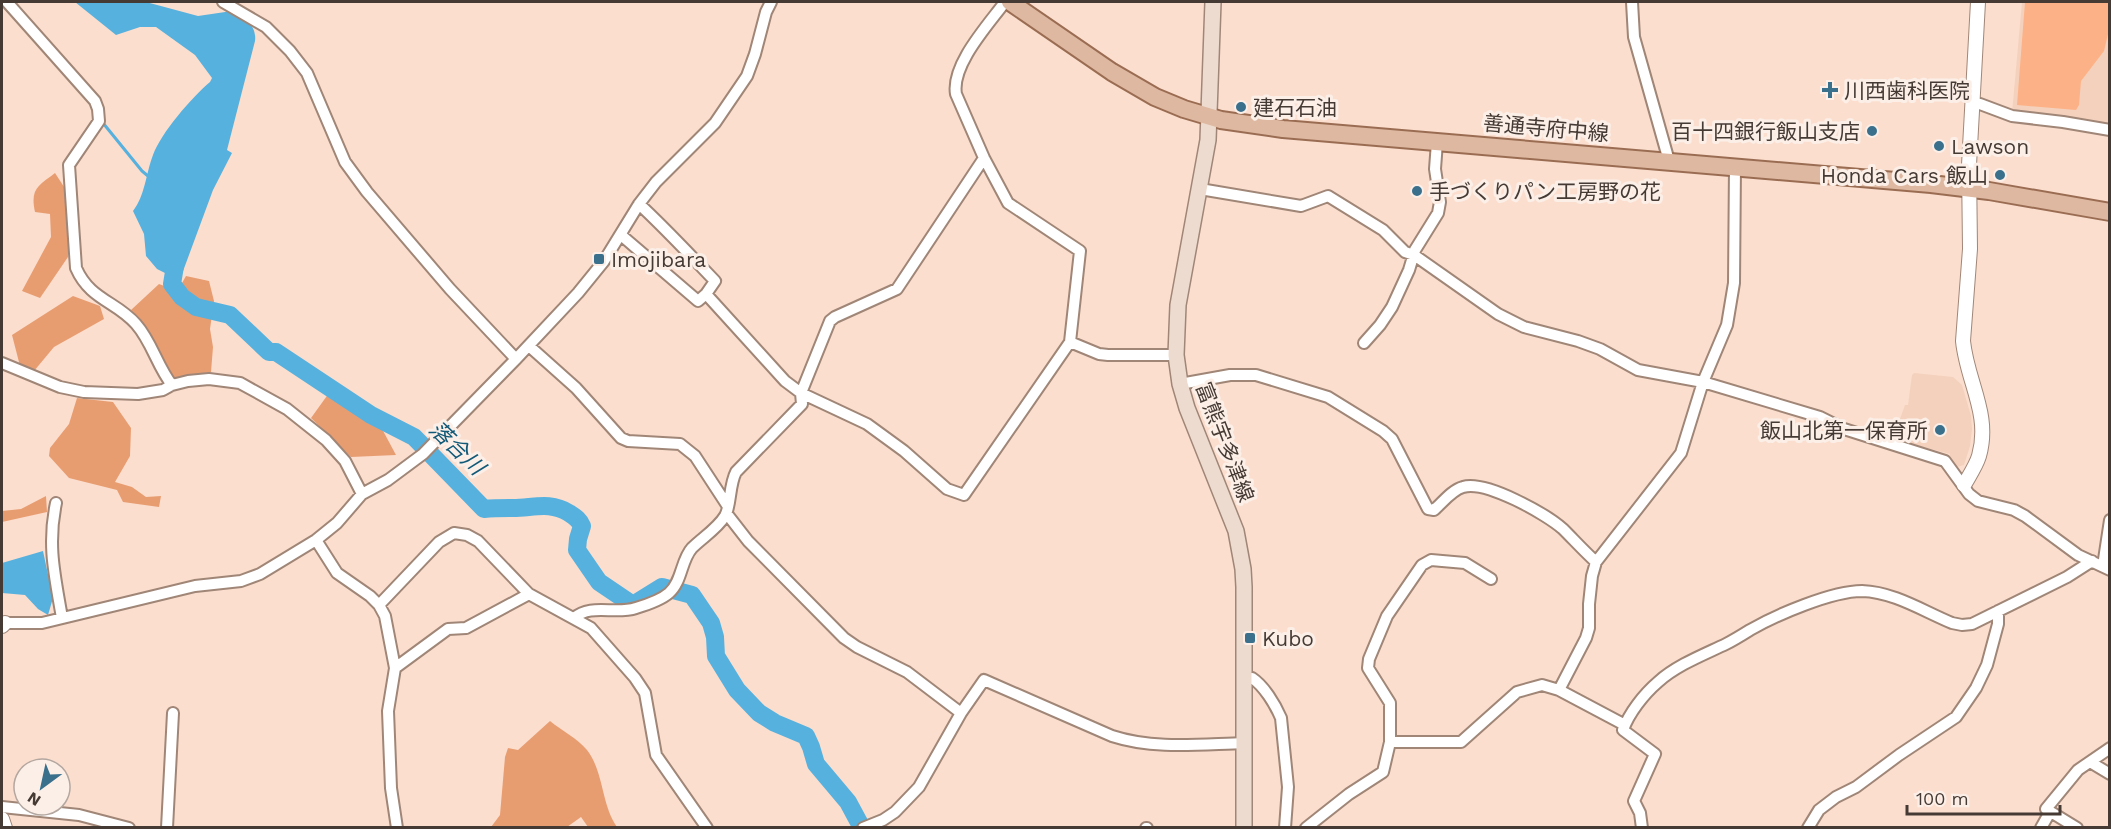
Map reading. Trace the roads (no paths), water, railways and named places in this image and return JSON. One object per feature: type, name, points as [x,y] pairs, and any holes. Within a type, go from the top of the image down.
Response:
[{"type":"main road","name":"善通寺府中線","points":[[1010,2],[1135,87],[1184,109],[1260,127],[1669,160],[1970,189],[2109,212]]},
{"type":"main road","name":"富熊宇多津線","points":[[1213,2],[1208,140],[1178,305],[1176,355],[1180,384],[1187,408],[1236,531],[1243,569],[1244,828]]},
{"type":"street","points":[[7,2],[95,101],[98,109],[99,121],[69,165],[76,268],[81,281],[136,324],[146,339],[162,373],[172,385]]},
{"type":"street","points":[[223,2],[266,27],[290,51],[307,73],[345,162],[367,192],[450,289],[516,359]]},
{"type":"street","points":[[3,624],[42,623],[195,585],[242,582],[260,574],[316,540],[337,523],[362,494],[388,480],[423,454],[578,293],[604,261],[639,204],[656,182],[715,123],[747,76],[771,2]]},
{"type":"street","points":[[706,294],[784,381],[801,393],[867,424],[904,451],[947,489],[964,495],[1071,342],[1080,251],[1008,203],[962,111],[954,84],[974,44],[1005,2]]},
{"type":"street","points":[[1632,2],[1634,37],[1669,160]]},
{"type":"street","points":[[1964,485],[1978,458],[1983,437],[1983,421],[1964,356],[1962,341],[1970,249],[1972,103],[1978,2]]},
{"type":"street","points":[[1972,103],[2012,116],[2109,130]]},
{"type":"street","points":[[1364,343],[1392,308],[1414,255],[1438,213],[1440,202],[1434,169],[1437,142]]},
{"type":"street","points":[[574,618],[588,610],[634,609],[672,590],[691,549],[714,529],[727,509],[732,479],[736,472],[802,404],[801,393],[830,321],[897,289],[984,158]]},
{"type":"street","points":[[1558,690],[1589,628],[1589,604],[1596,562],[1681,453],[1703,382],[1730,314],[1734,283],[1735,166]]},
{"type":"street","points":[[1200,189],[1301,206],[1328,196],[1383,230],[1405,252],[1414,255],[1498,314],[1524,327],[1600,349],[1638,370],[1703,382],[1820,417],[1844,429],[1945,461],[1969,494],[1978,501],[2014,510],[2078,555],[2106,568],[2109,520]]},
{"type":"street","points":[[621,235],[698,302],[716,281],[639,204]]},
{"type":"street","points":[[1071,342],[1099,354],[1176,355]]},
{"type":"street","points":[[529,346],[576,388],[621,438],[628,441],[680,444],[689,449],[748,541],[844,638],[907,672],[961,713]]},
{"type":"street","points":[[2,363],[60,387],[84,392],[138,394],[209,379],[240,383],[287,409],[336,450],[345,461],[362,494]]},
{"type":"street","points":[[1180,384],[1230,375],[1249,375],[1328,398],[1383,431],[1392,439],[1428,509],[1434,510],[1455,491],[1465,486],[1495,491],[1545,515],[1596,562]]},
{"type":"street","points":[[56,503],[51,526],[51,550],[62,618]]},
{"type":"street","points":[[380,604],[439,542],[454,533],[467,535],[478,541],[529,594],[591,628],[635,678],[645,693],[656,755],[708,828]]},
{"type":"street","points":[[316,540],[338,573],[380,604],[385,616],[395,668],[388,711],[391,788],[397,828]]},
{"type":"street","points":[[1306,828],[1349,794],[1383,772],[1390,742],[1390,703],[1368,668],[1369,659],[1387,616],[1422,565],[1431,560],[1465,563],[1491,579]]},
{"type":"street","points":[[1642,828],[1640,813],[1634,801],[1655,754],[1623,730],[1645,695],[1658,681],[1675,669],[1731,642],[1751,629],[1813,602],[1860,591],[1892,596],[1952,624],[1962,626],[1972,624],[2067,577],[2092,561]]},
{"type":"street","points":[[395,668],[448,630],[466,628],[529,594]]},
{"type":"street","points":[[1808,828],[1819,810],[1836,796],[1856,788],[1899,754],[1956,717],[1976,688],[1987,665],[1998,624],[1998,611]]},
{"type":"street","points":[[1244,681],[1252,678],[1258,682],[1281,718],[1288,788],[1285,828]]},
{"type":"street","points":[[864,827],[883,820],[919,787],[961,713],[984,680],[1128,741],[1155,745],[1245,743]]},
{"type":"street","points":[[1390,742],[1461,742],[1517,692],[1542,685],[1558,690],[1625,725]]},
{"type":"street","points":[[167,828],[173,713]]},
{"type":"street","points":[[2077,828],[2046,809],[2078,770],[2109,748]]},
{"type":"street","points":[[2090,762],[2109,774]]},
{"type":"street","points":[[2,807],[79,815],[129,828]]},
{"type":"street","points":[[2041,828],[2050,812]]},
{"type":"street","points":[[2,819],[5,828]]},
{"type":"water","points":[[75,2],[146,2],[198,16],[232,11],[249,23],[254,30],[255,41],[227,150],[232,153],[213,190],[179,282],[169,283],[167,274],[157,269],[146,256],[144,234],[133,211],[143,191],[157,146],[186,106],[212,78],[195,55],[156,27],[140,27],[116,35]]},
{"type":"water","points":[[43,551],[53,598],[48,615],[38,609],[25,595],[2,593],[2,563]]},
{"type":"waterway","points":[[103,123],[148,176]]},
{"type":"waterway","name":"落合川","points":[[176,260],[172,284],[182,297],[196,307],[230,315],[269,352],[276,352],[371,415],[414,437],[484,509],[548,506],[569,513],[582,526],[577,550],[599,582],[633,605],[662,587],[692,595],[711,623],[715,637],[716,656],[737,690],[759,713],[775,723],[806,736],[816,764],[848,802],[862,828]]},
{"type":"place","name":"川西歯科医院","points":[[1830,90]]},
{"type":"place","name":"建石石油","points":[[1241,107]]},
{"type":"place","name":"百十四銀行飯山支店","points":[[1872,131]]},
{"type":"place","name":"Lawson","points":[[1939,146]]},
{"type":"place","name":"Honda Cars 飯山","points":[[2000,175]]},
{"type":"place","name":"手づくりパン工房野の花","points":[[1417,191]]},
{"type":"place","name":"Imojibara","points":[[599,259]]},
{"type":"place","name":"飯山北第一保育所","points":[[1940,430]]},
{"type":"place","name":"Kubo","points":[[1250,638]]}]
